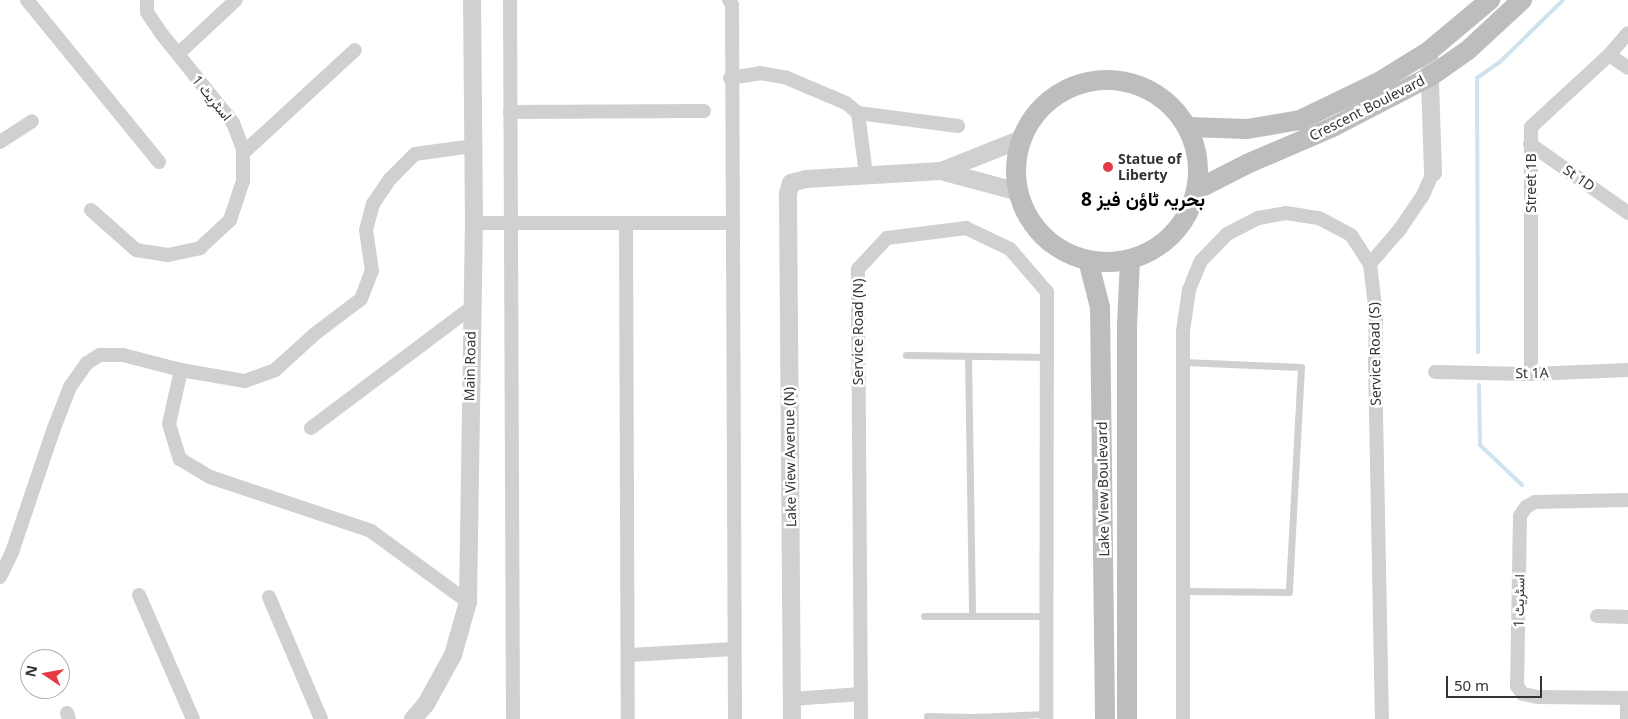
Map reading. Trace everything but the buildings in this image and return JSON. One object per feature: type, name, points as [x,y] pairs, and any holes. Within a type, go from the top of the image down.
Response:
[{"type":"main road","name":"Crescent Boulevard","points":[[1186,127],[1247,129],[1300,120],[1379,82],[1430,52],[1490,0]]},
{"type":"main road","name":"Crescent Boulevard","points":[[1196,190],[1247,164],[1333,126],[1430,76],[1468,50],[1522,0]]},
{"type":"main road","points":[[1100,80],[1121,81],[1147,90],[1159,96],[1175,110],[1186,127],[1197,157],[1196,190],[1191,206],[1173,234],[1146,254],[1130,259],[1102,262],[1088,260],[1064,251],[1043,236],[1032,223],[1019,192],[1018,157],[1022,140],[1032,121],[1045,105],[1061,93],[1080,84],[1100,80]]},
{"type":"main road","name":"Lake View Boulevard","points":[[1126,719],[1127,326],[1130,259]]},
{"type":"main road","name":"Lake View Boulevard","points":[[1088,260],[1100,307],[1105,719]]},
{"type":"street","points":[[27,0],[159,162]]},
{"type":"street","name":"اسٹریٹ 1","points":[[91,210],[136,250],[168,254],[200,248],[230,220],[243,181],[243,153],[233,123],[147,12],[147,0]]},
{"type":"street","points":[[178,54],[236,0]]},
{"type":"street","name":"Main Road","points":[[413,719],[426,704],[453,655],[468,602],[471,308],[474,223],[472,0]]},
{"type":"street","points":[[510,0],[513,719]]},
{"type":"street","points":[[729,0],[732,5],[730,78],[733,223],[735,719]]},
{"type":"street","name":"Street 1B","points":[[1531,374],[1530,127],[1609,55],[1628,33]]},
{"type":"street","points":[[243,153],[355,50]]},
{"type":"street","points":[[1370,264],[1400,229],[1423,195],[1433,173],[1430,52]]},
{"type":"street","points":[[1609,55],[1628,68]]},
{"type":"street","points":[[730,78],[760,73],[787,78],[846,102],[858,114],[866,175],[941,171],[1022,140]]},
{"type":"street","points":[[510,112],[704,110]]},
{"type":"street","points":[[858,114],[958,126]]},
{"type":"street","points":[[0,142],[32,121]]},
{"type":"street","name":"St 1D","points":[[1530,144],[1628,213]]},
{"type":"street","points":[[0,577],[12,552],[70,387],[87,363],[100,355],[123,355],[181,370],[245,381],[275,370],[316,333],[361,299],[372,271],[366,230],[373,204],[390,179],[415,154],[473,146]]},
{"type":"street","points":[[941,171],[1019,192]]},
{"type":"street","name":"Lake View Avenue (N)","points":[[792,719],[788,194],[791,184],[806,179],[866,175]]},
{"type":"street","name":"Service Road (S)","points":[[1183,719],[1183,331],[1189,290],[1201,262],[1227,234],[1258,218],[1286,213],[1319,218],[1351,235],[1370,264],[1376,314],[1375,360],[1382,719]]},
{"type":"street","points":[[474,223],[733,223]]},
{"type":"street","points":[[626,224],[628,719]]},
{"type":"street","name":"Service Road (N)","points":[[861,719],[858,269],[887,238],[966,228],[1010,249],[1047,292],[1046,716]]},
{"type":"street","points":[[311,428],[471,308]]},
{"type":"street","points":[[181,370],[169,424],[180,459],[210,477],[371,531],[468,602]]},
{"type":"street","name":"St 1A","points":[[1435,372],[1531,374],[1628,370]]},
{"type":"street","name":"اسٹریٹ 1","points":[[1628,500],[1536,502],[1526,507],[1520,516],[1518,686],[1523,694],[1538,697],[1628,698]]},
{"type":"street","points":[[139,595],[193,719]]},
{"type":"street","points":[[269,597],[321,719]]},
{"type":"street","points":[[1597,616],[1628,616]]},
{"type":"street","points":[[629,655],[734,649]]},
{"type":"street","points":[[792,699],[861,694]]},
{"type":"street","points":[[1627,719],[1628,698]]},
{"type":"lane","points":[[906,355],[1047,357]]},
{"type":"lane","points":[[968,356],[972,616]]},
{"type":"lane","points":[[1183,362],[1301,367],[1289,592],[1183,591]]},
{"type":"lane","points":[[924,616],[1046,616]]},
{"type":"lane","points":[[927,716],[973,718],[1046,716]]},
{"type":"waterway","points":[[1478,352],[1477,78],[1500,62],[1563,0]]},
{"type":"waterway","points":[[1479,385],[1480,445],[1522,485]]},
{"type":"place","name":"Statue of Liberty","points":[[1108,167]]},
{"type":"district","name":"بحریہ ٹاؤن فیز 8","points":[[1143,200]]}]
